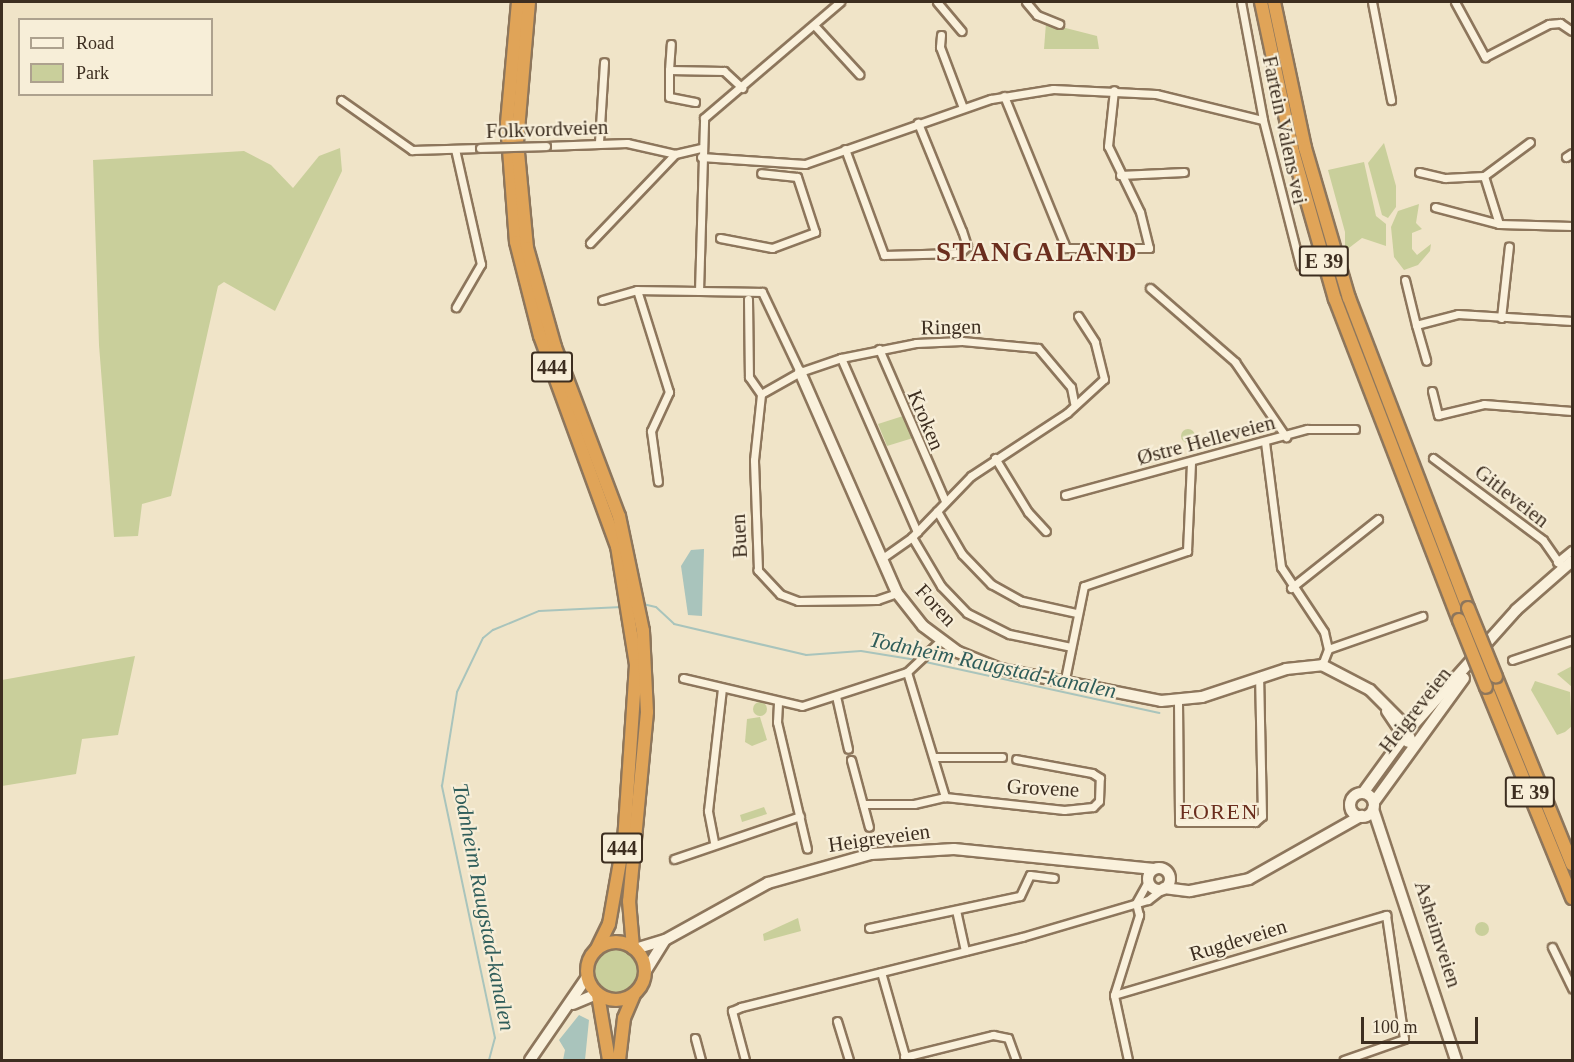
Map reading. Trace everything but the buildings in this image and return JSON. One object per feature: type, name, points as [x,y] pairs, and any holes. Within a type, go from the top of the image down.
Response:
[{"type":"highway","name":"444","points":[[518,2],[507,123],[516,242],[540,336],[629,576]]},
{"type":"highway","name":"444","points":[[529,2],[517,131],[528,248],[543,310],[615,505],[638,632],[647,712],[629,901],[634,949],[645,972]]},
{"type":"highway","name":"E 39","points":[[1261,2],[1293,152],[1335,299],[1459,620],[1572,898]]},
{"type":"highway","name":"E 39","points":[[1274,2],[1305,148],[1349,298],[1468,608],[1572,864]]},
{"type":"highway","name":"444","points":[[587,977],[611,916],[630,791],[637,699],[638,632]]},
{"type":"highway","points":[[597,949],[615,942],[634,949]]},
{"type":"highway","points":[[619,1060],[624,1018],[645,972]]},
{"type":"highway","points":[[587,977],[598,994],[609,1060]]},
{"type":"highway","points":[[598,994],[613,1000],[634,994]]},
{"type":"main road","name":"Foren","points":[[800,372],[897,593],[940,640],[979,662],[1064,684],[1141,700],[1178,700],[1259,678],[1322,665]]},
{"type":"main road","name":"Heigreveien","points":[[1319,841],[1351,807],[1354,797],[1363,793],[1488,643],[1560,565],[1572,561]]},
{"type":"main road","points":[[1322,665],[1357,680],[1387,711],[1408,738]]},
{"type":"main road","name":"Heigreveien","points":[[1116,864],[1163,889],[1200,888],[1265,873],[1368,811],[1408,738]]},
{"type":"main road","points":[[1351,807],[1368,811],[1363,793]]},
{"type":"main road","name":"Asheimveien","points":[[1368,811],[1391,854],[1456,1060]]},
{"type":"main road","name":"Heigreveien","points":[[634,949],[664,940],[759,887],[851,858],[954,849],[1154,869],[1200,888]]},
{"type":"main road","points":[[1148,881],[1154,869]]},
{"type":"main road","points":[[1163,889],[1169,875]]},
{"type":"main road","points":[[645,972],[664,940]]},
{"type":"main road","points":[[530,1060],[587,977]]},
{"type":"main road","points":[[566,1010],[598,994]]},
{"type":"street","points":[[602,300],[637,290],[699,291],[701,148],[704,118],[742,88],[840,2]]},
{"type":"street","points":[[937,2],[961,31]]},
{"type":"street","points":[[1026,2],[1038,15],[1059,24]]},
{"type":"street","name":"Fartein Valens vei","points":[[1241,2],[1263,120],[1300,265]]},
{"type":"street","points":[[1372,2],[1391,100]]},
{"type":"street","points":[[1456,3],[1485,57],[1549,24],[1560,23],[1572,31]]},
{"type":"street","points":[[814,25],[859,74]]},
{"type":"street","points":[[941,35],[940,47],[963,108]]},
{"type":"street","points":[[671,44],[669,97],[695,102]]},
{"type":"street","points":[[599,141],[604,62]]},
{"type":"street","points":[[669,70],[724,71],[742,88]]},
{"type":"street","points":[[1004,96],[1066,248],[1149,248],[1140,212],[1120,175],[1107,137],[1114,90]]},
{"type":"street","points":[[701,157],[794,164],[1004,96],[1114,90],[1202,102],[1263,120]]},
{"type":"street","name":"Folkvordveien","points":[[341,100],[412,150],[546,146],[599,141],[675,154],[701,148]]},
{"type":"street","points":[[845,149],[884,255],[960,253],[967,246],[918,123]]},
{"type":"street","points":[[1419,172],[1445,178],[1484,176],[1530,142]]},
{"type":"street","points":[[454,149],[481,264],[456,307]]},
{"type":"street","points":[[590,243],[675,154]]},
{"type":"street","points":[[1120,175],[1184,172]]},
{"type":"street","points":[[720,238],[772,248],[815,232],[797,177],[761,173]]},
{"type":"street","points":[[1484,176],[1499,224]]},
{"type":"street","points":[[1435,207],[1499,224],[1572,226]]},
{"type":"street","points":[[1501,318],[1509,246]]},
{"type":"street","points":[[1406,280],[1426,361]]},
{"type":"street","points":[[1150,288],[1235,362],[1286,437]]},
{"type":"street","points":[[637,290],[669,392],[651,431],[658,482]]},
{"type":"street","name":"Foren","points":[[699,291],[762,292],[800,372]]},
{"type":"street","points":[[748,299],[749,377],[761,394],[800,372]]},
{"type":"street","points":[[1416,325],[1458,314],[1572,321]]},
{"type":"street","points":[[881,559],[914,535],[945,501],[995,458],[1067,413],[1074,403],[1104,380],[1095,342],[1077,316]]},
{"type":"street","name":"Ringen","points":[[800,372],[841,358],[879,350],[962,341],[1028,344],[1052,362],[1071,387],[1074,403]]},
{"type":"street","name":"Kroken","points":[[879,350],[945,501]]},
{"type":"street","name":"Foren","points":[[841,358],[914,535],[941,586],[967,614],[1009,634],[1071,647]]},
{"type":"street","points":[[1432,391],[1438,415],[1494,404],[1572,411]]},
{"type":"street","name":"Buen","points":[[761,394],[754,460],[758,570],[780,594],[798,601],[877,600],[897,593]]},
{"type":"street","name":"Østre Helleveien","points":[[1065,495],[1286,437],[1316,427],[1355,429]]},
{"type":"street","points":[[1265,442],[1281,567],[1291,588],[1324,632],[1328,649],[1322,665]]},
{"type":"street","points":[[995,458],[1028,512],[1046,531]]},
{"type":"street","name":"Gitleveien","points":[[1433,458],[1537,535],[1560,565]]},
{"type":"street","points":[[1064,684],[1080,593],[1094,580],[1187,551],[1191,462]]},
{"type":"street","points":[[937,511],[962,554],[991,584],[1022,601],[1076,613]]},
{"type":"street","points":[[1291,588],[1378,519]]},
{"type":"street","points":[[1560,565],[1572,550]]},
{"type":"street","points":[[1328,649],[1422,616]]},
{"type":"street","points":[[1512,660],[1572,639]]},
{"type":"street","points":[[683,678],[778,703],[802,706],[907,672],[940,640]]},
{"type":"street","points":[[907,672],[935,757],[945,797]]},
{"type":"street","points":[[1178,700],[1179,822],[1255,822],[1262,816],[1259,678]]},
{"type":"street","points":[[714,842],[708,811],[722,688]]},
{"type":"street","points":[[836,696],[848,749]]},
{"type":"street","points":[[778,703],[777,722],[807,849]]},
{"type":"street","points":[[1035,751],[1035,761]]},
{"type":"street","points":[[935,757],[1002,757]]},
{"type":"street","name":"Grovene","points":[[863,804],[914,804],[945,797],[1064,810],[1093,807],[1099,801],[1100,778],[1092,773],[1016,759]]},
{"type":"street","points":[[851,760],[869,827]]},
{"type":"street","points":[[674,859],[714,842],[800,816]]},
{"type":"street","points":[[869,928],[1020,896],[1030,875],[1054,878]]},
{"type":"street","points":[[1128,1060],[1114,995],[1139,915],[1136,903],[1148,881]]},
{"type":"street","points":[[745,1060],[732,1011],[741,1007],[965,951],[1136,903],[1163,889]]},
{"type":"street","points":[[956,910],[965,951]]},
{"type":"street","name":"Rugdeveien","points":[[1114,995],[1372,916],[1386,915],[1391,928],[1404,1039],[1344,1060]]},
{"type":"street","points":[[1552,947],[1572,988]]},
{"type":"street","points":[[881,972],[905,1059],[993,1035],[1008,1038],[1016,1060]]},
{"type":"street","points":[[837,1021],[849,1060]]},
{"type":"street","points":[[695,1038],[701,1060]]},
{"type":"green space","points":[[1046,23],[1097,36],[1099,49],[1044,49]]},
{"type":"green space","points":[[1384,143],[1396,186],[1396,207],[1388,218],[1382,215],[1368,163]]},
{"type":"green space","points":[[340,148],[342,171],[275,311],[224,282],[218,286],[171,496],[142,504],[138,536],[114,537],[99,345],[93,160],[244,151],[271,165],[293,188],[319,156]]},
{"type":"green space","points":[[1364,162],[1376,216],[1386,224],[1386,246],[1362,238],[1345,251],[1345,232],[1328,170]]},
{"type":"green space","points":[[1419,204],[1416,223],[1422,229],[1412,233],[1412,249],[1417,255],[1431,244],[1430,251],[1418,265],[1404,270],[1394,257],[1391,227],[1398,211]]},
{"type":"green space","points":[[903,416],[913,438],[887,446],[878,424]]},
{"type":"green space","points":[[1185,429],[1191,429],[1195,436],[1191,443],[1185,443],[1181,439],[1181,433]]},
{"type":"green space","points":[[135,656],[118,735],[82,739],[76,774],[2,786],[2,680]]},
{"type":"green space","points":[[1572,666],[1572,687],[1557,674]]},
{"type":"green space","points":[[1535,681],[1570,692],[1572,726],[1565,732],[1557,735],[1531,690]]},
{"type":"green space","points":[[760,702],[765,704],[767,709],[765,714],[760,716],[755,714],[753,709],[755,704]]},
{"type":"green space","points":[[760,717],[767,740],[752,746],[745,742],[747,719]]},
{"type":"green space","points":[[764,807],[767,814],[742,822],[740,815]]},
{"type":"green space","points":[[798,918],[801,931],[764,941],[763,934]]},
{"type":"green space","points":[[1479,922],[1485,922],[1489,929],[1485,936],[1479,936],[1475,932],[1475,926]]},
{"type":"green space","points":[[616,949],[631,956],[638,971],[631,986],[616,993],[601,986],[594,971],[601,956]]},
{"type":"water","points":[[704,549],[702,616],[688,615],[681,566],[691,550]]},
{"type":"water","points":[[579,1015],[589,1020],[585,1060],[563,1060],[565,1050],[559,1040]]},
{"type":"waterway","name":"Todnheim Raugstad-kanalen","points":[[643,604],[656,607],[674,624],[806,655],[861,651],[916,660]]},
{"type":"waterway","name":"Todnheim Raugstad-kanalen","points":[[489,1060],[495,1038],[442,786],[457,692],[483,638],[493,630],[539,611],[622,607]]},
{"type":"waterway","name":"Todnheim Raugstad-kanalen","points":[[921,661],[1159,713]]},
{"type":"district","name":"STANGALAND","points":[[1037,253]]},
{"type":"district","name":"FOREN","points":[[1219,812]]}]
